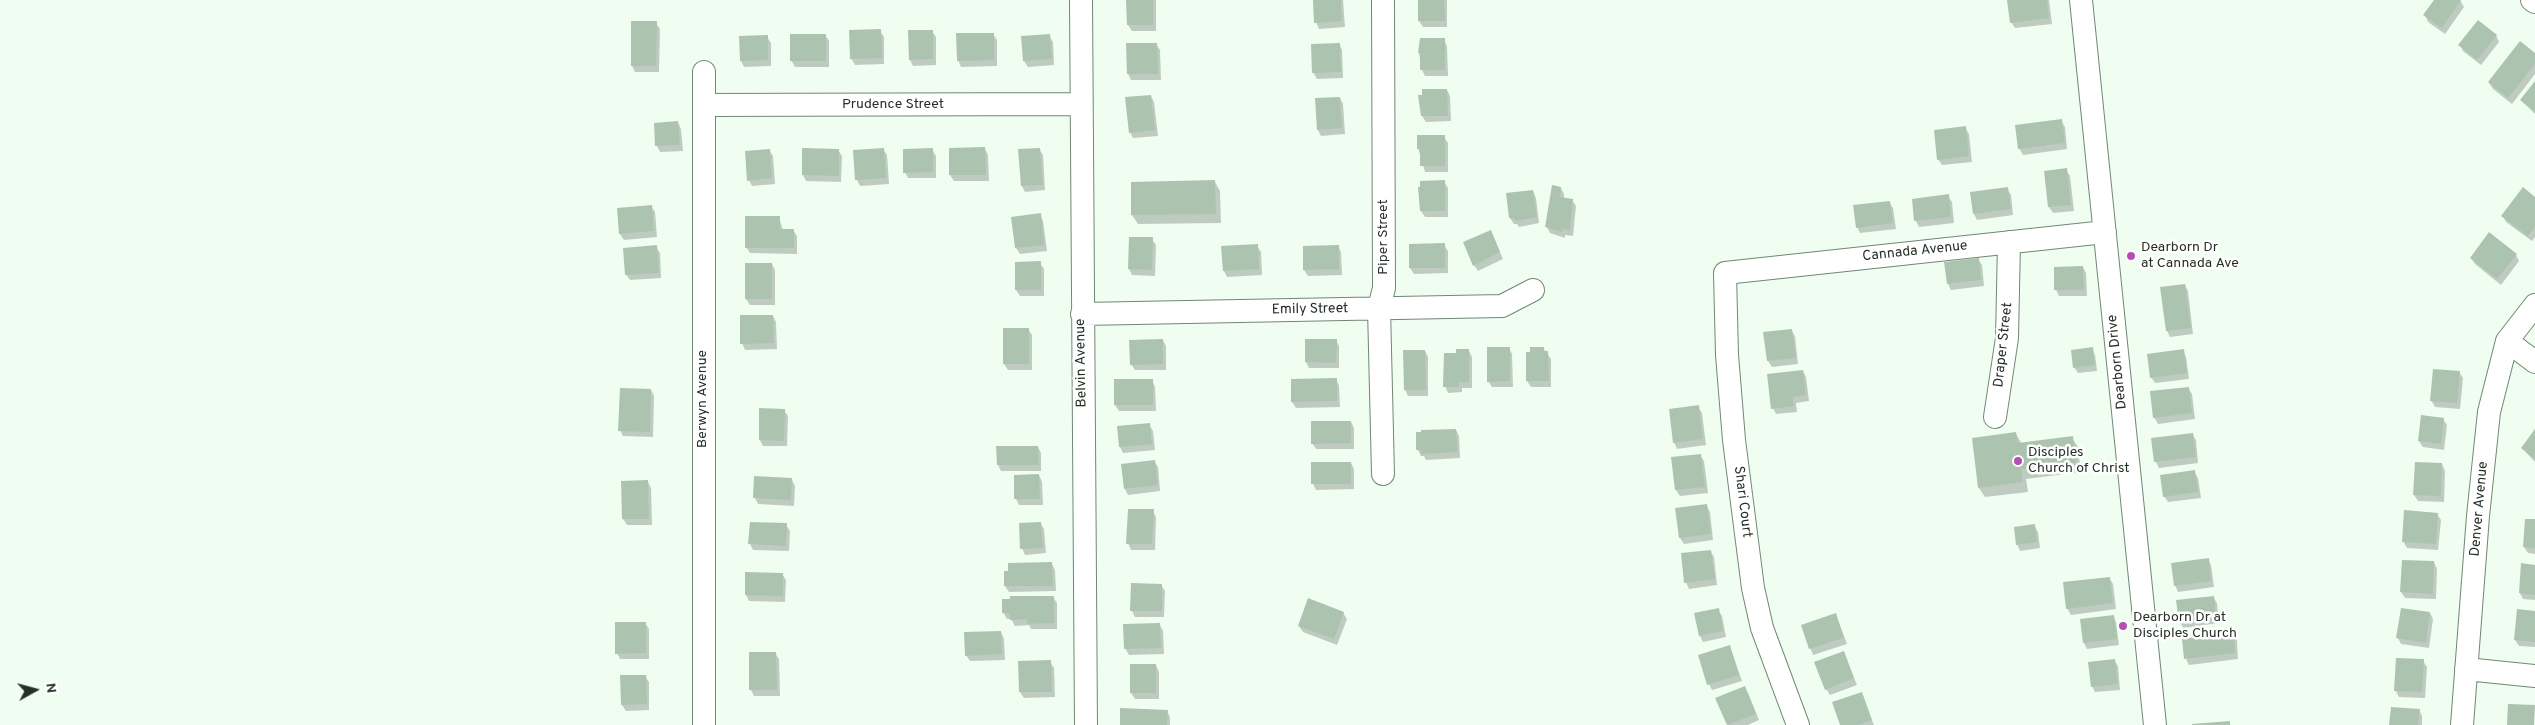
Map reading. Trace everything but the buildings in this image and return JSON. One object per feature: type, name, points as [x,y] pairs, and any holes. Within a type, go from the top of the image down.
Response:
[{"type":"street","name":"Belvin Avenue","points":[[1081,0],[1086,725]]},
{"type":"street","name":"Piper Street","points":[[1383,0],[1384,288],[1379,308],[1383,474]]},
{"type":"street","name":"Dearborn Drive","points":[[2081,0],[2155,725]]},
{"type":"street","name":"Berwyn Avenue","points":[[704,72],[704,725]]},
{"type":"street","name":"Prudence Street","points":[[704,105],[1081,104]]},
{"type":"street","name":"Cannada Avenue","points":[[1725,273],[2105,232]]},
{"type":"street","name":"Draper Street","points":[[1995,417],[2008,338],[2009,242]]},
{"type":"street","name":"Shari Court","points":[[1725,273],[1727,355],[1733,430],[1753,588],[1762,628],[1798,725]]},
{"type":"street","name":"Emily Street","points":[[1082,314],[1502,306],[1533,290]]},
{"type":"street","name":"Denver Avenue","points":[[2462,725],[2489,412],[2507,341],[2535,305]]},
{"type":"street","points":[[2507,341],[2535,362]]},
{"type":"street","points":[[2466,669],[2535,676]]},
{"type":"place","name":"Dearborn Dr at Cannada Ave","points":[[2131,256]]},
{"type":"place","name":"Disciples Church of Christ","points":[[2018,461]]},
{"type":"place","name":"Dearborn Dr at Disciples Church","points":[[2123,626]]}]
